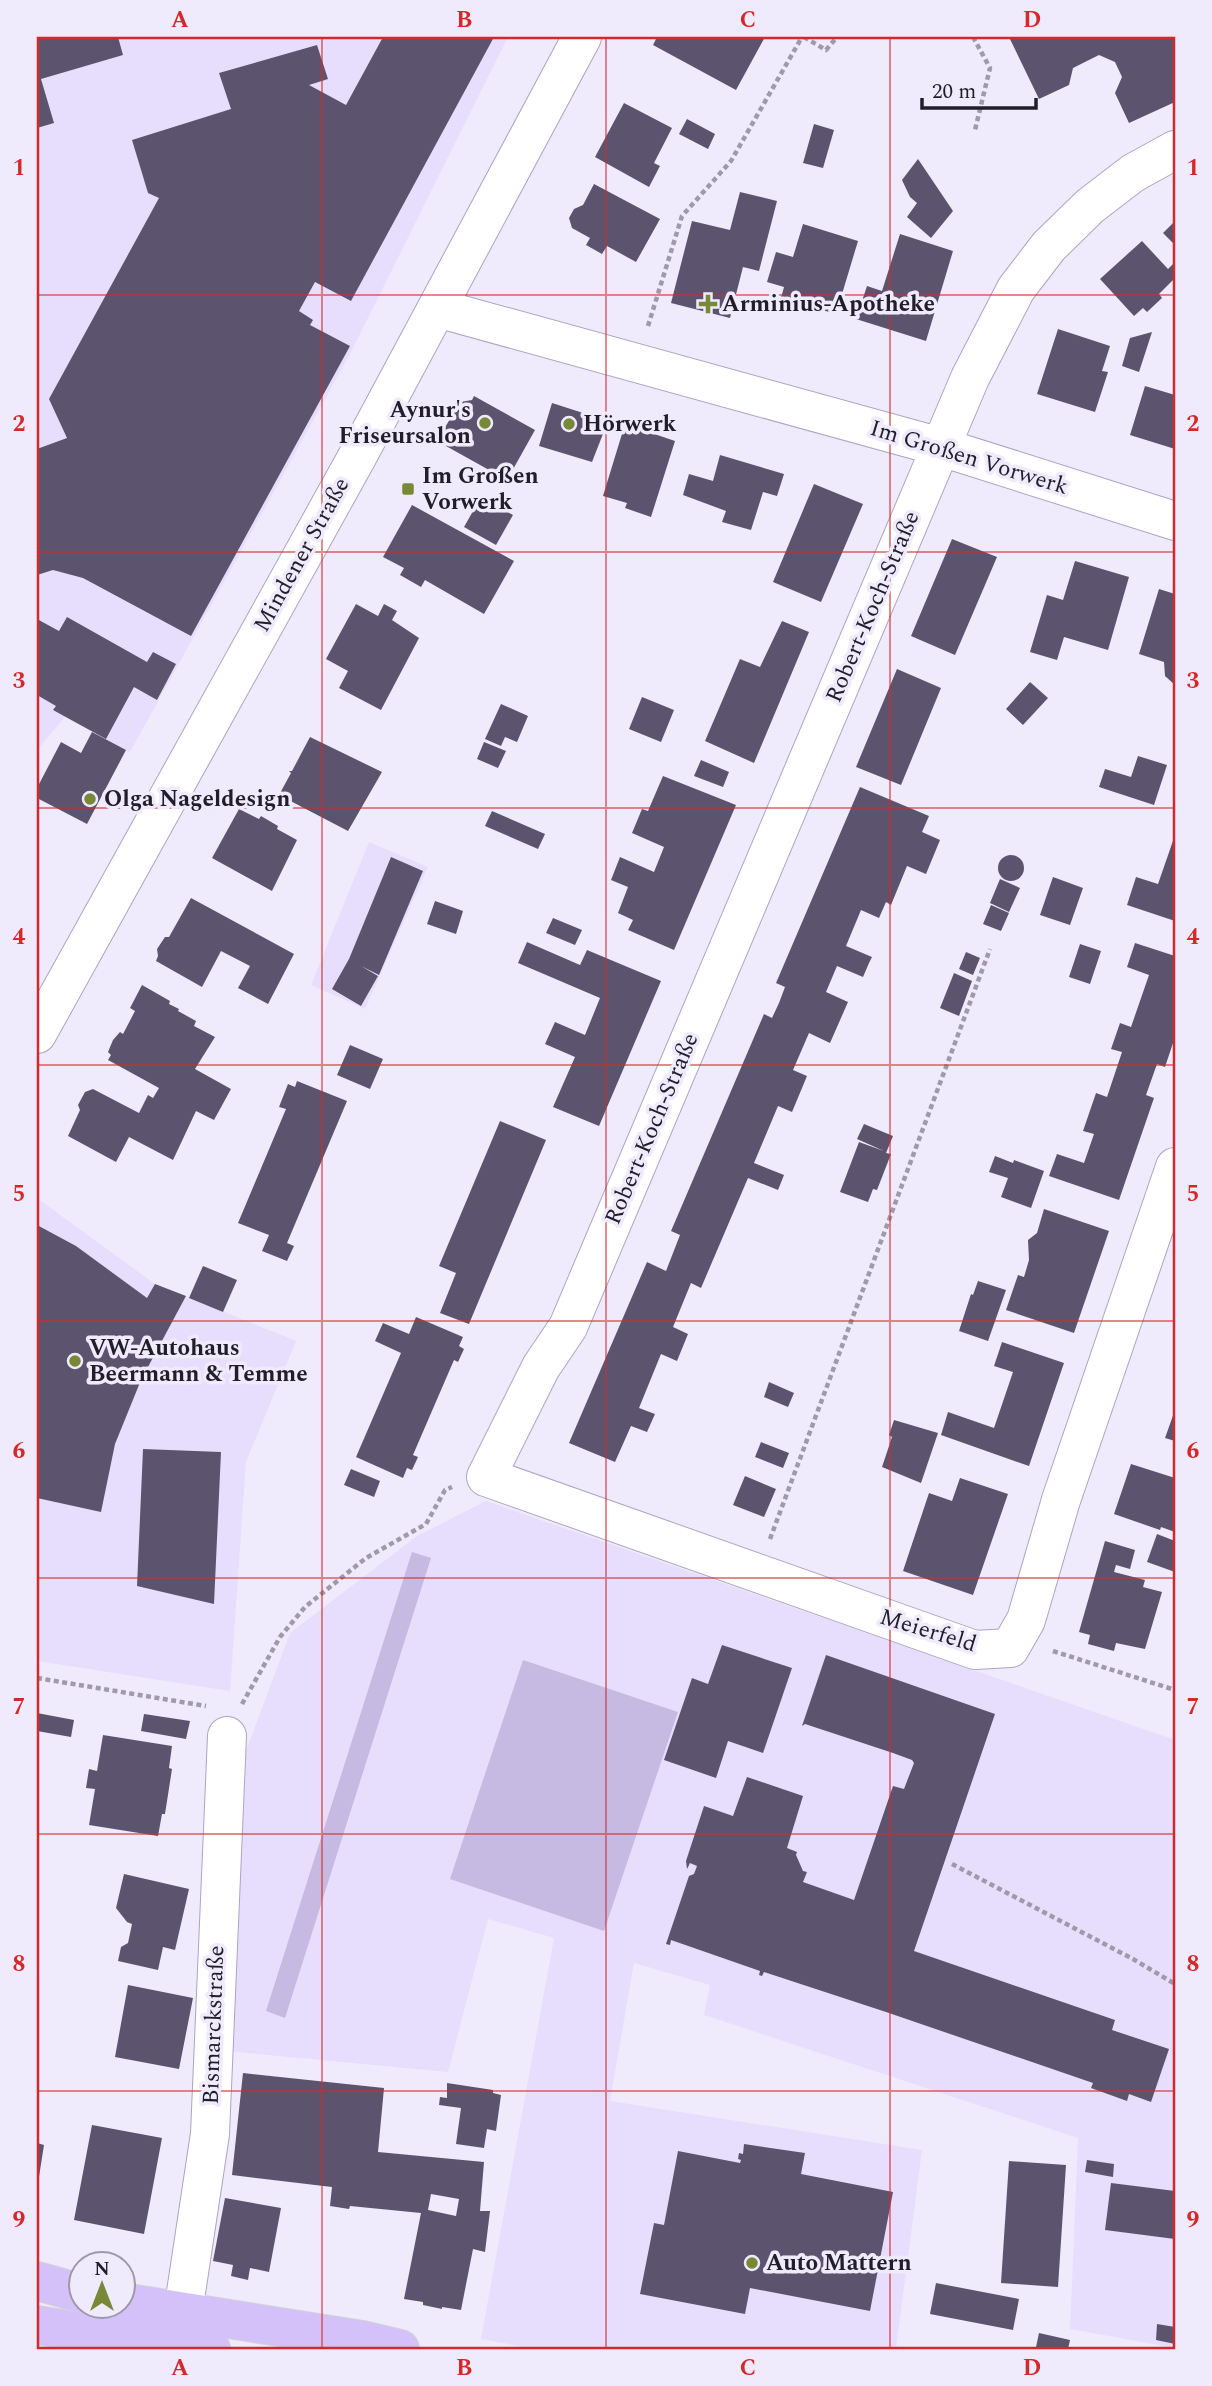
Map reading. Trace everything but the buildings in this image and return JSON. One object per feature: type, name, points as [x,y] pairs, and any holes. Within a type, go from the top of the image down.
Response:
[{"type":"main road","points":[[37,2281],[66,2289]]},
{"type":"main road","points":[[136,2309],[211,2349]]},
{"type":"main road","points":[[37,2325],[135,2342],[178,2329],[362,2340],[400,2349]]},
{"type":"main road","points":[[37,2340],[91,2349]]},
{"type":"street","name":"Mindener Straße","points":[[37,1034],[437,308],[582,37]]},
{"type":"street","name":"Robert-Koch-Straße","points":[[486,1477],[541,1367],[568,1327],[970,378],[1016,289],[1049,246],[1090,206],[1133,173],[1175,150]]},
{"type":"street","name":"Im Großen Vorwerk","points":[[437,308],[941,447],[1175,522]]},
{"type":"street","name":"Meierfeld","points":[[486,1477],[975,1650],[1010,1648],[1026,1620],[1061,1500],[1175,1167]]},
{"type":"street","name":"Bismarckstraße","points":[[178,2329],[210,2134],[225,1718]]},
{"type":"path","points":[[637,363],[682,216],[731,161],[803,37],[826,50],[837,37]]},
{"type":"path","points":[[973,37],[990,68],[975,130]]},
{"type":"path","points":[[757,1573],[990,949]]},
{"type":"path","points":[[37,1678],[225,1718],[280,1637],[305,1607],[366,1558],[426,1524],[445,1490],[486,1477]]},
{"type":"path","points":[[1010,1648],[1051,1650],[1175,1690]]},
{"type":"path","points":[[952,1864],[1133,1959],[1175,1984]]},
{"type":"shaded area","points":[[37,37],[508,37],[351,352],[130,752],[65,717],[37,750]]},
{"type":"shaded area","points":[[369,842],[428,867],[365,1009],[311,985]]},
{"type":"shaded area","points":[[37,1198],[155,1284],[296,1341],[246,1462],[230,1691],[37,1661]]},
{"type":"shaded area","points":[[486,1501],[1175,1740],[1175,2348],[1070,2329],[1078,2138],[704,2015],[710,1985],[634,1963],[610,2101],[922,2150],[896,2349],[535,2349],[481,2339],[554,1938],[488,1919],[448,2072],[226,2051],[243,1759],[290,1633],[417,1536]]},
{"type":"shaded area","points":[[412,1552],[431,1558],[285,2018],[266,2011]]},
{"type":"shaded area","points":[[523,1660],[678,1712],[604,1931],[450,1879]]},
{"type":"place","name":"Arminius-Apotheke","points":[[708,304]]},
{"type":"place","name":"Aynur's Friseursalon","points":[[485,423]]},
{"type":"place","name":"Hörwerk","points":[[569,424]]},
{"type":"place","name":"Im Großen Vorwerk","points":[[408,489]]},
{"type":"place","name":"Olga Nageldesign","points":[[90,799]]},
{"type":"place","name":"VW-Autohaus Beermann & Temme","points":[[75,1361]]},
{"type":"place","name":"Auto Mattern","points":[[752,2263]]}]
